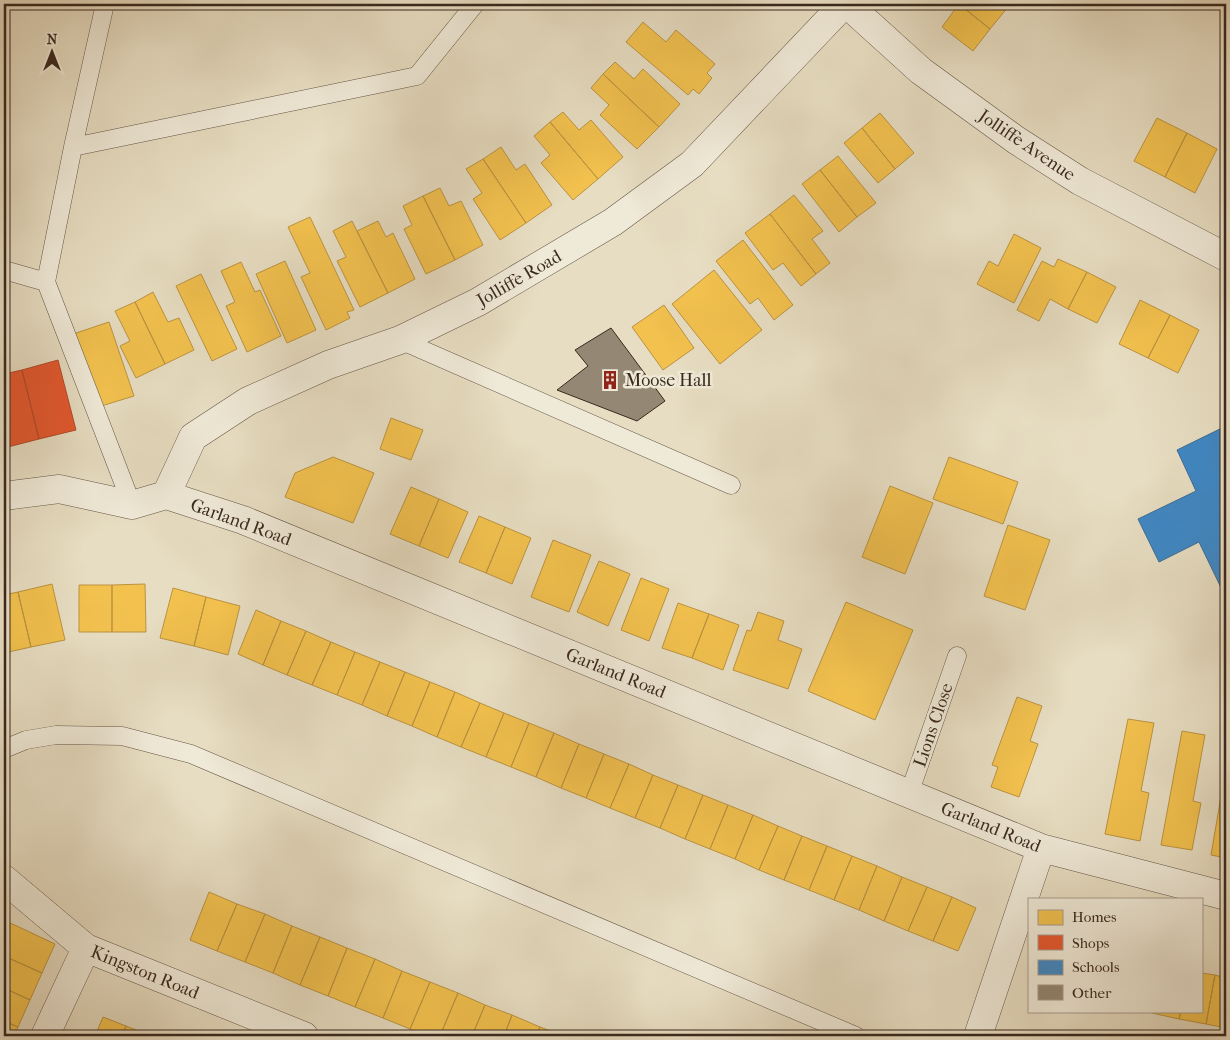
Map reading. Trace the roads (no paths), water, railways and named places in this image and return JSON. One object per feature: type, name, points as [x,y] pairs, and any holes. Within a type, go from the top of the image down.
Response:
[{"type":"street","name":"Jolliffe Avenue","points":[[845,4],[921,71],[1016,140],[1080,181],[1226,257]]},
{"type":"street","name":"Jolliffe Road","points":[[166,495],[193,437],[240,406],[328,365],[400,340],[478,302],[604,227],[692,164],[845,4]]},
{"type":"street","points":[[4,496],[59,489],[132,505],[166,495]]},
{"type":"street","name":"Garland Road","points":[[166,495],[243,520],[1041,848],[1226,896]]},
{"type":"street","points":[[978,1036],[1041,848]]},
{"type":"street","name":"Kingston Road","points":[[4,879],[86,948],[304,1036]]},
{"type":"street","points":[[45,1036],[86,948]]},
{"type":"lane","points":[[105,4],[73,147],[46,282],[132,505]]},
{"type":"lane","points":[[73,147],[417,76],[476,4]]},
{"type":"lane","points":[[4,270],[46,282]]},
{"type":"lane","points":[[400,340],[731,485]]},
{"type":"lane","name":"Lions Close","points":[[909,794],[957,656]]},
{"type":"lane","points":[[4,749],[26,740],[56,735],[122,736],[191,754],[856,1036]]},
{"type":"place","name":"Moose Hall","points":[[610,380]]}]
